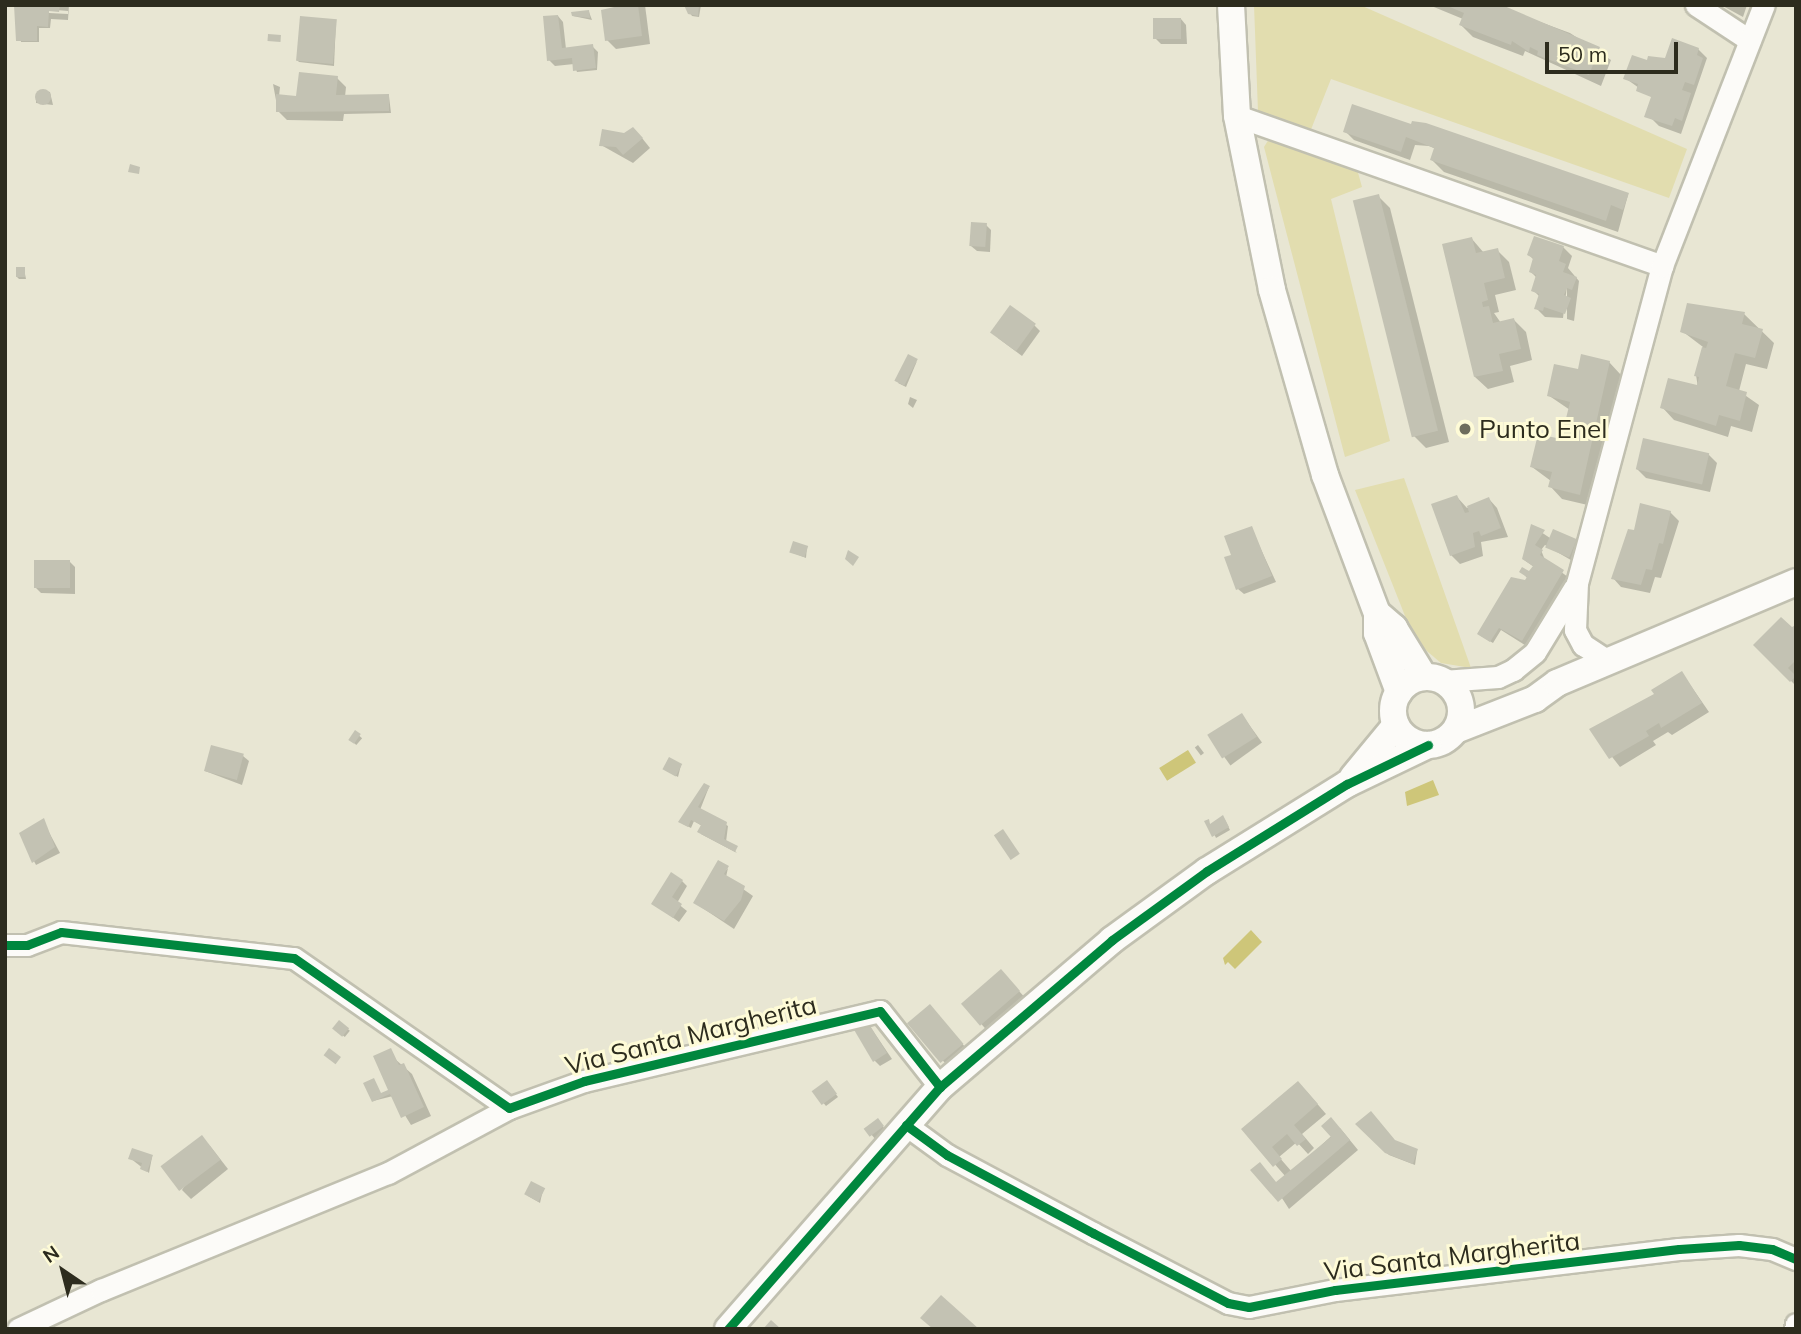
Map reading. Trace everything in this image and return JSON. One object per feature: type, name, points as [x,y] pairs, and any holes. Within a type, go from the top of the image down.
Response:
[{"type":"street","points":[[1231,5],[1237,116],[1272,290],[1325,475],[1377,613],[1377,634],[1399,692]]},
{"type":"street","points":[[1696,5],[1749,40]]},
{"type":"street","points":[[1608,661],[1583,645],[1575,630],[1577,583],[1662,266],[1764,5]]},
{"type":"street","points":[[1237,116],[1662,266]]},
{"type":"street","points":[[1459,718],[1530,686],[1557,683],[1796,582]]},
{"type":"street","points":[[1428,745],[1415,743],[1396,725],[1394,702],[1399,692],[1434,679],[1499,677],[1513,670],[1535,652],[1577,583]]},
{"type":"street","points":[[728,1329],[940,1087],[1112,940],[1207,871],[1347,784],[1448,738],[1459,718],[1457,694],[1434,679],[1394,628],[1377,613]]},
{"type":"street","points":[[1347,784],[1396,725]]},
{"type":"street","points":[[5,945],[27,945],[61,932],[294,958],[509,1108],[388,1173],[101,1290],[18,1329]]},
{"type":"street","name":"Via Santa Margherita","points":[[509,1108],[584,1081],[880,1011],[940,1087]]},
{"type":"street","name":"Via Santa Margherita","points":[[906,1125],[947,1155],[1093,1233],[1228,1303],[1249,1307],[1335,1290],[1679,1249],[1739,1245],[1772,1250],[1796,1259]]},
{"type":"shaded area","points":[[1254,5],[1360,5],[1687,149],[1669,198],[1331,79],[1310,132],[1258,112]]},
{"type":"shaded area","points":[[1269,139],[1357,169],[1362,187],[1331,199],[1390,441],[1345,457],[1264,147]]},
{"type":"shaded area","points":[[1404,478],[1471,668],[1441,663],[1415,641],[1355,490]]},
{"type":"shaded area","points":[[1188,750],[1196,763],[1167,781],[1159,768]]},
{"type":"shaded area","points":[[1433,780],[1439,795],[1407,806],[1405,792]]},
{"type":"shaded area","points":[[1251,930],[1262,942],[1235,969],[1228,962],[1225,965],[1223,958]]},
{"type":"building","points":[[14,5],[60,5],[59,12],[49,11],[48,27],[37,26],[37,41],[16,41]]},
{"type":"building","points":[[638,5],[642,36],[605,41],[601,10]]},
{"type":"building","points":[[684,5],[699,5],[698,16],[688,14]]},
{"type":"building","points":[[1445,5],[1502,5],[1600,47],[1589,75],[1537,55],[1538,51],[1530,47],[1529,52],[1512,41],[1511,45],[1459,25],[1464,13]]},
{"type":"building","points":[[589,10],[590,18],[572,16],[571,12]]},
{"type":"building","points":[[558,15],[562,48],[593,44],[596,68],[573,71],[572,58],[547,61],[543,16]]},
{"type":"building","points":[[300,16],[337,19],[333,64],[296,61]]},
{"type":"building","points":[[1153,18],[1181,18],[1181,39],[1153,39]]},
{"type":"building","points":[[268,34],[281,35],[280,42],[268,41]]},
{"type":"building","points":[[1672,38],[1699,48],[1697,55],[1703,58],[1694,85],[1685,82],[1682,90],[1691,93],[1682,121],[1675,118],[1672,126],[1644,117],[1651,97],[1636,91],[1638,84],[1623,79],[1632,55],[1647,60],[1648,56],[1665,58]]},
{"type":"building","points":[[299,72],[338,76],[336,95],[389,94],[389,111],[276,112],[276,94],[296,96]]},
{"type":"building","points":[[40,89],[46,89],[51,97],[49,103],[40,105],[35,100],[35,94]]},
{"type":"building","points":[[1352,104],[1411,124],[1412,121],[1426,123],[1629,193],[1623,210],[1611,205],[1606,221],[1430,160],[1434,148],[1406,137],[1401,152],[1343,132]]},
{"type":"building","points":[[633,127],[643,138],[623,155],[616,147],[599,146],[602,129],[624,133]]},
{"type":"building","points":[[130,164],[140,167],[139,174],[128,172]]},
{"type":"building","points":[[1379,194],[1438,431],[1412,437],[1353,201]]},
{"type":"building","points":[[971,222],[987,223],[985,247],[969,246]]},
{"type":"building","points":[[1534,236],[1564,246],[1559,261],[1566,264],[1563,272],[1577,277],[1572,290],[1567,288],[1564,295],[1571,298],[1565,314],[1544,307],[1543,311],[1534,309],[1539,294],[1531,291],[1536,275],[1529,272],[1533,258],[1527,255]]},
{"type":"building","points":[[1472,237],[1476,253],[1498,248],[1505,278],[1484,283],[1488,300],[1482,302],[1483,307],[1489,306],[1493,323],[1514,318],[1521,349],[1499,354],[1503,371],[1474,377],[1442,244]]},
{"type":"building","points":[[16,267],[25,267],[25,277],[16,277]]},
{"type":"building","points":[[1687,303],[1745,312],[1742,324],[1763,329],[1755,358],[1735,353],[1726,386],[1747,392],[1740,421],[1719,415],[1716,426],[1660,408],[1668,378],[1697,385],[1699,377],[1694,376],[1702,347],[1706,348],[1708,342],[1680,332]]},
{"type":"building","points":[[1010,305],[1036,324],[1016,351],[990,333]]},
{"type":"building","points":[[908,354],[918,359],[904,386],[894,381]]},
{"type":"building","points":[[1581,354],[1610,361],[1580,495],[1548,487],[1552,472],[1530,467],[1538,434],[1561,439],[1570,402],[1547,396],[1554,364],[1578,369]]},
{"type":"building","points":[[1643,438],[1709,453],[1702,484],[1636,469]]},
{"type":"building","points":[[1457,495],[1465,513],[1469,512],[1467,506],[1489,497],[1501,528],[1481,536],[1479,531],[1473,533],[1475,547],[1450,556],[1431,504]]},
{"type":"building","points":[[1640,503],[1671,511],[1663,544],[1659,543],[1652,570],[1646,569],[1641,585],[1611,579],[1628,529],[1634,530]]},
{"type":"building","points":[[1531,524],[1545,530],[1535,545],[1543,550],[1540,555],[1564,570],[1522,641],[1499,628],[1490,642],[1477,634],[1511,577],[1525,580],[1527,577],[1519,572],[1522,567],[1529,571],[1533,566],[1522,559]]},
{"type":"building","points":[[1252,526],[1272,576],[1236,590],[1224,557],[1231,555],[1224,536]]},
{"type":"building","points":[[1553,529],[1577,539],[1569,558],[1545,547]]},
{"type":"building","points":[[793,541],[808,546],[805,557],[789,552]]},
{"type":"building","points":[[848,550],[859,557],[853,566],[845,559]]},
{"type":"building","points":[[34,560],[70,560],[70,588],[34,588]]},
{"type":"building","points":[[1781,617],[1792,627],[1796,625],[1796,660],[1788,668],[1796,676],[1790,682],[1753,645]]},
{"type":"building","points":[[1682,671],[1702,703],[1661,728],[1659,723],[1646,731],[1649,736],[1609,759],[1589,729],[1654,694],[1651,690]]},
{"type":"building","points":[[1242,713],[1257,737],[1222,758],[1207,735]]},
{"type":"building","points":[[355,730],[361,734],[354,744],[348,740]]},
{"type":"building","points":[[211,745],[244,754],[237,780],[204,771]]},
{"type":"building","points":[[669,757],[682,764],[676,776],[662,769]]},
{"type":"building","points":[[704,783],[710,786],[698,807],[727,822],[724,839],[738,846],[735,852],[697,832],[701,825],[691,820],[688,827],[678,822]]},
{"type":"building","points":[[1223,815],[1229,827],[1212,837],[1204,821],[1209,819],[1210,824]]},
{"type":"building","points":[[44,818],[55,847],[32,863],[19,833]]},
{"type":"building","points":[[1003,829],[1020,854],[1011,860],[994,835]]},
{"type":"building","points":[[718,860],[729,866],[724,874],[745,886],[741,900],[724,921],[693,903]]},
{"type":"building","points":[[671,872],[683,880],[672,897],[682,904],[673,918],[651,904]]},
{"type":"building","points":[[1001,969],[1020,991],[980,1026],[961,1004]]},
{"type":"building","points":[[930,1004],[963,1044],[940,1063],[907,1023]]},
{"type":"building","points":[[339,1020],[349,1028],[342,1037],[332,1029]]},
{"type":"building","points":[[869,1024],[887,1053],[873,1062],[853,1028]]},
{"type":"building","points":[[329,1048],[341,1057],[336,1064],[324,1055]]},
{"type":"building","points":[[391,1048],[399,1065],[404,1063],[424,1107],[401,1118],[390,1094],[372,1102],[363,1083],[374,1078],[381,1093],[388,1090],[373,1056]]},
{"type":"building","points":[[827,1080],[837,1094],[822,1105],[812,1091]]},
{"type":"building","points":[[1298,1081],[1318,1104],[1294,1125],[1306,1139],[1297,1146],[1287,1134],[1272,1147],[1282,1159],[1273,1167],[1241,1129]]},
{"type":"building","points":[[1371,1111],[1395,1140],[1418,1149],[1413,1164],[1385,1153],[1355,1124]]},
{"type":"building","points":[[1331,1117],[1350,1140],[1278,1202],[1250,1170],[1260,1162],[1276,1182],[1331,1137],[1321,1126]]},
{"type":"building","points":[[878,1118],[884,1126],[870,1137],[864,1129]]},
{"type":"building","points":[[202,1135],[221,1160],[179,1191],[160,1166]]},
{"type":"building","points":[[132,1148],[153,1155],[147,1172],[140,1169],[142,1163],[128,1159]]},
{"type":"building","points":[[531,1181],[545,1188],[538,1202],[524,1194]]},
{"type":"building","points":[[941,1295],[979,1329],[933,1329],[920,1318]]},
{"type":"building","points":[[771,1320],[781,1329],[763,1329]]},
{"type":"cycle path","points":[[728,1329],[940,1087],[1112,940],[1207,871],[1347,784],[1428,745]]},
{"type":"cycle path","points":[[5,945],[27,945],[61,932],[294,958],[509,1108],[584,1081],[880,1011],[940,1087]]},
{"type":"cycle path","points":[[906,1125],[947,1155],[1093,1233],[1228,1303],[1249,1307],[1335,1290],[1679,1249],[1739,1245],[1772,1249],[1796,1259]]},
{"type":"place","name":"Punto Enel","points":[[1465,429]]}]
